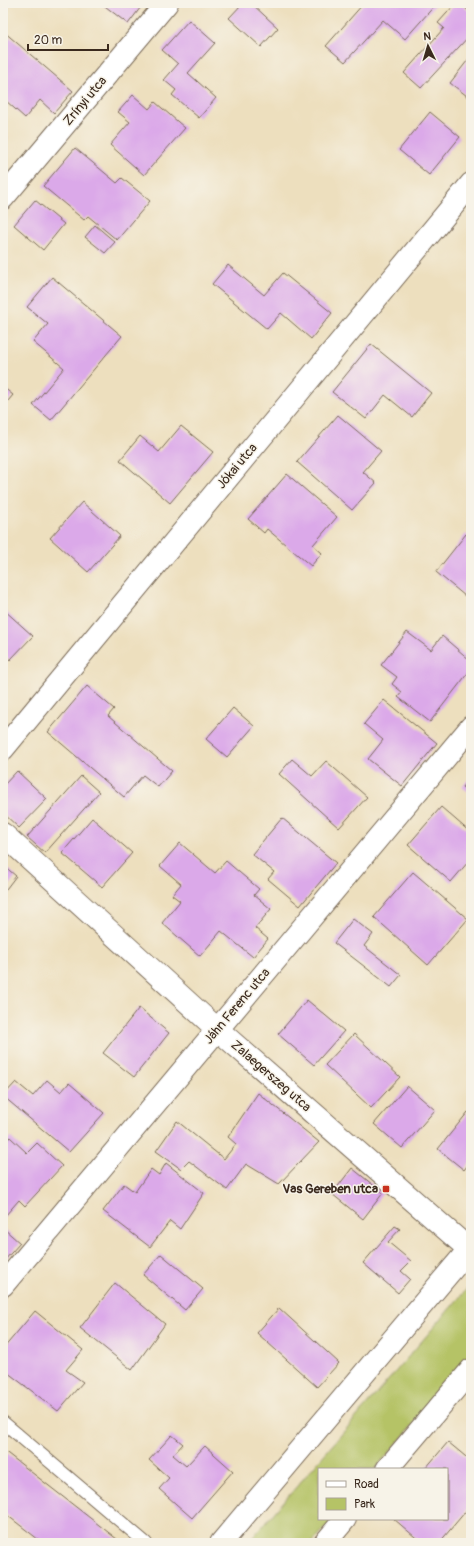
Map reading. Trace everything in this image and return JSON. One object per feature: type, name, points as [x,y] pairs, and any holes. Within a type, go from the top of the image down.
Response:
[{"type":"street","name":"Zrínyi utca","points":[[3,198],[167,3]]},
{"type":"street","name":"Jókai utca","points":[[3,749],[471,184]]},
{"type":"street","name":"Jáhn Ferenc utca","points":[[3,1285],[471,727]]},
{"type":"street","name":"Zalaegerszeg utca","points":[[3,834],[217,1029],[470,1249]]},
{"type":"street","points":[[221,1543],[470,1249]]},
{"type":"street","points":[[388,1468],[471,1370]]},
{"type":"street","points":[[325,1543],[344,1520]]},
{"type":"lane","points":[[3,1422],[146,1543]]},
{"type":"green space","points":[[471,1284],[471,1357],[376,1468],[318,1468],[318,1520],[332,1520],[312,1543],[248,1543]]},
{"type":"building","points":[[101,3],[144,3],[128,24]]},
{"type":"building","points":[[243,3],[251,3],[278,28],[261,47],[229,18]]},
{"type":"building","points":[[364,3],[437,3],[405,39],[383,20],[345,62],[326,46]]},
{"type":"building","points":[[456,3],[460,3],[471,13],[471,34],[421,88],[404,73],[444,28],[438,23]]},
{"type":"building","points":[[189,20],[215,43],[188,73],[216,98],[199,118],[172,95],[176,90],[164,80],[178,64],[162,50]]},
{"type":"building","points":[[3,31],[73,91],[54,113],[40,100],[25,118],[5,100],[3,102]]},
{"type":"building","points":[[471,56],[471,99],[450,83]]},
{"type":"building","points":[[133,95],[149,109],[155,102],[185,128],[144,175],[110,145],[130,122],[118,112]]},
{"type":"building","points":[[430,112],[460,137],[429,175],[399,150]]},
{"type":"building","points":[[3,134],[8,138],[3,144]]},
{"type":"building","points":[[75,148],[117,183],[122,178],[150,201],[117,240],[88,216],[84,220],[43,186]]},
{"type":"building","points":[[35,200],[64,224],[43,250],[14,225]]},
{"type":"building","points":[[95,225],[115,242],[105,253],[85,237]]},
{"type":"building","points":[[228,265],[264,295],[283,273],[332,313],[311,339],[281,313],[267,329],[212,284]]},
{"type":"building","points":[[52,277],[122,336],[51,420],[33,405],[64,368],[33,342],[48,324],[27,307]]},
{"type":"building","points":[[371,344],[431,393],[412,417],[385,395],[366,419],[332,392]]},
{"type":"building","points":[[3,387],[13,395],[3,407]]},
{"type":"building","points":[[338,415],[381,451],[363,472],[376,483],[352,510],[297,462]]},
{"type":"building","points":[[181,426],[213,452],[170,503],[120,460],[140,436],[159,452]]},
{"type":"building","points":[[287,474],[337,517],[313,545],[322,553],[311,566],[267,529],[264,533],[248,519]]},
{"type":"building","points":[[82,502],[120,536],[88,572],[50,538]]},
{"type":"building","points":[[466,534],[471,539],[471,601],[436,572]]},
{"type":"building","points":[[3,609],[33,636],[10,660],[3,654]]},
{"type":"building","points":[[407,632],[431,650],[442,636],[471,661],[471,669],[430,722],[398,697],[402,692],[392,684],[397,677],[381,665]]},
{"type":"building","points":[[87,686],[114,709],[108,716],[172,771],[158,787],[143,775],[124,797],[48,732]]},
{"type":"building","points":[[384,700],[437,743],[402,786],[368,759],[383,740],[364,724]]},
{"type":"building","points":[[233,708],[254,726],[227,757],[206,739]]},
{"type":"building","points":[[292,759],[312,776],[326,761],[367,797],[339,828],[279,774]]},
{"type":"building","points":[[17,771],[47,799],[19,828],[3,813],[3,786]]},
{"type":"building","points":[[81,776],[99,792],[45,853],[27,837]]},
{"type":"building","points":[[471,776],[471,794],[462,787]]},
{"type":"building","points":[[441,807],[471,833],[471,863],[469,861],[451,882],[408,845]]},
{"type":"building","points":[[92,818],[132,853],[102,887],[62,853]]},
{"type":"building","points":[[282,818],[336,863],[300,906],[268,879],[274,872],[252,854]]},
{"type":"building","points":[[180,843],[215,873],[226,861],[259,889],[254,895],[271,909],[255,928],[268,939],[253,957],[221,931],[200,956],[162,923],[180,901],[172,895],[181,884],[160,866]]},
{"type":"building","points":[[3,865],[16,876],[3,893]]},
{"type":"building","points":[[413,872],[468,919],[428,965],[374,917]]},
{"type":"building","points":[[353,919],[373,934],[364,946],[401,975],[391,987],[334,943]]},
{"type":"building","points":[[307,1000],[344,1031],[314,1065],[278,1034]]},
{"type":"building","points":[[139,1008],[169,1033],[134,1077],[103,1053]]},
{"type":"building","points":[[354,1034],[400,1077],[371,1108],[325,1065]]},
{"type":"building","points":[[47,1080],[61,1092],[69,1083],[104,1113],[69,1152],[3,1096],[16,1082],[33,1096]]},
{"type":"building","points":[[407,1086],[435,1110],[402,1148],[374,1124]]},
{"type":"building","points":[[258,1093],[319,1142],[279,1184],[246,1164],[227,1190],[189,1161],[181,1169],[156,1151],[177,1121],[224,1159],[236,1144],[228,1137]]},
{"type":"building","points":[[468,1112],[471,1114],[471,1161],[464,1170],[438,1149]]},
{"type":"building","points":[[10,1137],[27,1153],[37,1143],[62,1166],[25,1206],[19,1200],[5,1216],[3,1215],[3,1176],[5,1173],[3,1172],[3,1145]]},
{"type":"building","points":[[166,1163],[204,1193],[180,1229],[170,1221],[150,1247],[103,1211],[124,1184],[135,1192],[151,1169],[159,1175]]},
{"type":"building","points":[[352,1168],[383,1193],[363,1219],[332,1194]]},
{"type":"building","points":[[395,1226],[400,1229],[388,1242],[411,1261],[401,1271],[410,1279],[398,1293],[363,1263]]},
{"type":"building","points":[[3,1228],[20,1243],[3,1262]]},
{"type":"building","points":[[161,1254],[203,1289],[185,1310],[143,1275]]},
{"type":"building","points":[[115,1283],[165,1324],[132,1370],[80,1328]]},
{"type":"building","points":[[279,1308],[339,1363],[317,1387],[257,1333]]},
{"type":"building","points":[[35,1311],[83,1350],[66,1370],[83,1382],[58,1411],[3,1369],[3,1349]]},
{"type":"building","points":[[172,1435],[183,1444],[173,1455],[186,1466],[205,1446],[233,1471],[192,1518],[159,1489],[169,1478],[149,1460]]},
{"type":"building","points":[[448,1442],[471,1461],[471,1505],[439,1543],[422,1543],[395,1520],[448,1520],[448,1468],[426,1468]]},
{"type":"building","points":[[3,1450],[122,1543],[43,1543],[3,1512]]},
{"type":"place","name":"Vas Gereben utca","points":[[386,1189]]}]
